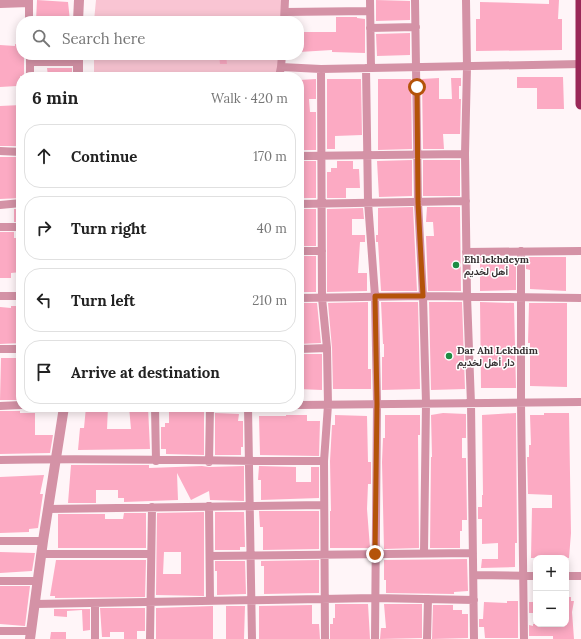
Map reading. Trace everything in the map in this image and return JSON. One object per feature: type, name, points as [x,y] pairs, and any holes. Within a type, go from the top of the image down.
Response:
[{"type":"highway","points":[[581,0],[581,104]]},
{"type":"street","points":[[78,16],[79,0]]},
{"type":"street","points":[[285,0],[285,16]]},
{"type":"street","points":[[370,0],[367,155],[368,202],[375,296],[377,404],[374,598],[375,639]]},
{"type":"street","points":[[415,0],[418,202],[423,296],[426,404],[424,552]]},
{"type":"street","points":[[466,0],[468,67],[465,154],[466,252],[472,404],[474,639]]},
{"type":"street","points":[[0,4],[29,2],[29,16]]},
{"type":"street","points":[[285,12],[370,11]]},
{"type":"street","points":[[370,28],[416,27]]},
{"type":"street","points":[[30,60],[30,72]]},
{"type":"street","points":[[78,60],[78,72]]},
{"type":"street","points":[[280,72],[282,60]]},
{"type":"street","points":[[281,67],[321,70],[581,64]]},
{"type":"street","points":[[321,70],[322,298],[327,348],[328,405],[324,461],[325,639]]},
{"type":"street","points":[[0,152],[16,152]]},
{"type":"street","points":[[304,156],[465,154]]},
{"type":"street","points":[[304,204],[466,201]]},
{"type":"street","points":[[0,204],[16,203]]},
{"type":"street","points":[[0,227],[16,227]]},
{"type":"street","points":[[304,251],[322,251]]},
{"type":"street","points":[[521,251],[524,639]]},
{"type":"street","points":[[466,252],[581,251]]},
{"type":"street","points":[[0,296],[16,296]]},
{"type":"street","points":[[304,298],[375,296],[521,296],[581,298]]},
{"type":"street","points":[[304,349],[327,348]]},
{"type":"street","points":[[0,349],[16,350]]},
{"type":"street","points":[[304,405],[521,404],[581,402]]},
{"type":"street","points":[[0,406],[16,405]]},
{"type":"street","points":[[0,631],[31,635],[41,554],[63,412]]},
{"type":"street","points":[[155,412],[156,461]]},
{"type":"street","points":[[210,412],[210,462]]},
{"type":"street","points":[[248,412],[252,639]]},
{"type":"street","points":[[0,460],[57,459],[210,462],[324,461]]},
{"type":"street","points":[[48,509],[324,505]]},
{"type":"street","points":[[209,506],[210,600]]},
{"type":"street","points":[[150,639],[152,507]]},
{"type":"street","points":[[0,541],[43,541]]},
{"type":"street","points":[[210,556],[424,552],[473,553]]},
{"type":"street","points":[[41,554],[151,554]]},
{"type":"street","points":[[474,575],[533,576]]},
{"type":"street","points":[[569,576],[581,576]]},
{"type":"street","points":[[0,581],[38,581]]},
{"type":"street","points":[[35,604],[374,598],[474,600]]},
{"type":"street","points":[[427,639],[428,599]]},
{"type":"street","points":[[95,603],[95,639]]},
{"type":"shaded area","points":[[96,0],[281,0],[281,16],[94,16]]},
{"type":"shaded area","points":[[94,60],[279,60],[278,72],[94,72]]},
{"type":"building","points":[[37,0],[68,2],[69,16],[36,16]]},
{"type":"building","points":[[376,0],[410,1],[410,20],[376,21]]},
{"type":"building","points":[[549,0],[559,0],[558,19],[562,19],[562,50],[476,51],[476,19],[480,19],[480,2],[549,4]]},
{"type":"building","points":[[336,17],[357,17],[365,19],[365,53],[332,52],[332,50],[304,52],[304,32],[336,32]]},
{"type":"building","points":[[410,33],[410,55],[377,56],[376,34]]},
{"type":"building","points":[[16,44],[16,60],[24,60],[24,72],[16,72],[16,86],[0,87],[0,45],[15,46]]},
{"type":"building","points":[[220,60],[227,60],[227,64],[220,64]]},
{"type":"building","points":[[47,68],[72,68],[72,72],[48,72]]},
{"type":"building","points":[[517,77],[563,77],[564,109],[537,109],[537,88],[517,88]]},
{"type":"building","points":[[439,78],[439,99],[452,99],[451,78],[461,78],[461,86],[459,86],[459,99],[461,99],[460,134],[443,134],[444,149],[423,149],[422,79]]},
{"type":"building","points":[[316,79],[316,99],[309,99],[310,112],[316,112],[316,150],[304,150],[304,80]]},
{"type":"building","points":[[327,79],[361,79],[362,135],[335,136],[335,149],[327,149]]},
{"type":"building","points":[[378,79],[411,79],[412,149],[378,150]]},
{"type":"building","points":[[16,105],[16,146],[0,146],[0,106]]},
{"type":"building","points":[[0,157],[16,157],[16,198],[0,199]]},
{"type":"building","points":[[412,160],[412,196],[379,197],[377,161]]},
{"type":"building","points":[[423,160],[460,160],[460,196],[423,196]]},
{"type":"building","points":[[304,161],[316,161],[316,198],[304,198]]},
{"type":"building","points":[[337,161],[353,161],[353,169],[359,169],[360,188],[346,188],[346,198],[327,198],[327,172],[331,172],[331,168],[337,168]]},
{"type":"building","points":[[413,207],[417,291],[381,291],[378,242],[376,242],[376,235],[378,235],[378,208]]},
{"type":"building","points":[[427,207],[460,207],[461,291],[428,291],[426,236],[434,236],[433,222],[426,222]]},
{"type":"building","points":[[363,208],[364,219],[352,219],[352,235],[365,235],[365,242],[360,242],[358,273],[367,273],[367,291],[327,292],[327,209]]},
{"type":"building","points":[[14,209],[16,209],[16,222],[14,222]]},
{"type":"building","points":[[304,209],[316,209],[316,246],[304,246]]},
{"type":"building","points":[[0,232],[14,232],[14,238],[16,238],[16,272],[11,273],[11,278],[0,278]]},
{"type":"building","points":[[304,256],[316,256],[316,292],[304,292]]},
{"type":"building","points":[[480,257],[516,257],[516,290],[480,291]]},
{"type":"building","points":[[526,257],[566,257],[566,291],[530,289],[530,270],[526,269]]},
{"type":"building","points":[[368,302],[368,369],[371,369],[371,389],[333,389],[332,348],[328,303]]},
{"type":"building","points":[[381,302],[418,302],[420,389],[382,390],[382,357],[384,357],[384,344]]},
{"type":"building","points":[[429,302],[462,302],[465,389],[431,390]]},
{"type":"building","points":[[480,302],[514,303],[516,388],[481,388]]},
{"type":"building","points":[[304,303],[317,303],[321,343],[304,344]]},
{"type":"building","points":[[529,303],[567,303],[567,387],[530,386],[530,343],[528,343]]},
{"type":"building","points":[[11,306],[16,306],[16,343],[0,344],[0,307],[11,308]]},
{"type":"building","points":[[304,354],[322,354],[322,390],[304,389]]},
{"type":"building","points":[[1,358],[16,358],[16,400],[0,400]]},
{"type":"building","points":[[0,411],[35,413],[35,435],[53,435],[50,453],[0,454]]},
{"type":"building","points":[[86,412],[108,412],[107,429],[131,429],[129,412],[148,412],[150,449],[78,450],[80,428],[84,428]]},
{"type":"building","points":[[169,412],[204,412],[204,455],[166,454],[166,449],[161,449],[161,427],[165,427],[165,423],[169,423]]},
{"type":"building","points":[[215,413],[239,414],[238,421],[243,421],[243,447],[241,447],[241,455],[215,455]]},
{"type":"building","points":[[443,413],[466,414],[466,438],[462,438],[462,458],[466,458],[467,520],[462,520],[462,531],[460,531],[460,548],[430,548],[432,457],[431,415]]},
{"type":"building","points":[[516,413],[517,543],[515,543],[515,567],[481,568],[482,559],[498,559],[498,543],[482,544],[482,519],[478,519],[478,507],[482,507],[483,495],[482,415]]},
{"type":"building","points":[[544,413],[569,413],[571,533],[569,558],[569,555],[533,555],[533,558],[531,558],[532,508],[552,508],[552,495],[528,494],[527,457],[529,457],[529,445],[531,445],[530,415],[544,415]]},
{"type":"building","points":[[307,415],[307,421],[320,421],[319,456],[260,455],[259,416]]},
{"type":"building","points":[[335,415],[367,416],[368,462],[371,462],[371,484],[368,484],[367,509],[370,548],[330,548],[330,461],[332,425],[335,425]]},
{"type":"building","points":[[385,415],[420,415],[420,435],[418,435],[419,548],[384,549],[382,462],[383,438],[385,438]]},
{"type":"building","points":[[71,465],[149,465],[149,468],[244,466],[244,501],[210,500],[209,491],[191,500],[177,473],[178,500],[124,502],[124,498],[118,498],[118,490],[96,490],[96,503],[68,503]]},
{"type":"building","points":[[259,466],[296,467],[296,482],[311,482],[311,467],[319,467],[319,498],[261,500],[261,480],[258,480]]},
{"type":"building","points":[[44,475],[40,494],[43,494],[38,528],[29,529],[29,532],[0,533],[0,477]]},
{"type":"building","points":[[259,511],[319,511],[319,549],[263,550],[263,527],[260,527]]},
{"type":"building","points":[[204,512],[204,596],[156,595],[157,513]],"holes":[[[164,552],[181,552],[181,574],[163,574]]]},
{"type":"building","points":[[215,512],[244,512],[245,547],[240,547],[240,550],[215,550]]},
{"type":"building","points":[[124,513],[146,513],[146,548],[58,548],[58,514],[105,514],[105,519],[123,519]]},
{"type":"building","points":[[0,552],[35,553],[32,571],[0,573]]},
{"type":"building","points":[[467,559],[468,591],[454,592],[454,594],[386,593],[386,580],[384,580],[384,560]]},
{"type":"building","points":[[56,560],[146,560],[145,597],[55,598],[55,596],[50,596]]},
{"type":"building","points":[[319,560],[319,593],[264,594],[264,566],[261,566],[261,561]]},
{"type":"building","points":[[215,561],[245,561],[246,594],[217,595],[217,571],[215,571]]},
{"type":"building","points":[[0,586],[30,586],[25,626],[0,624]]},
{"type":"building","points":[[569,597],[571,597],[571,601],[574,601],[572,612],[574,639],[553,639],[553,636],[529,636],[529,625],[533,627],[569,627]]},
{"type":"building","points":[[507,601],[518,601],[518,638],[485,638],[484,627],[479,627],[479,619],[483,619],[484,602],[507,603]]},
{"type":"building","points":[[529,602],[533,602],[533,613],[529,613]]},
{"type":"building","points":[[335,604],[368,604],[370,639],[330,639],[330,624],[333,624],[333,618],[335,618]]},
{"type":"building","points":[[384,604],[422,604],[422,638],[380,639],[381,628],[386,628]]},
{"type":"building","points":[[312,605],[312,624],[319,624],[320,639],[259,639],[259,606]]},
{"type":"building","points":[[433,605],[453,605],[453,610],[462,610],[462,614],[468,614],[468,638],[432,639]]},
{"type":"building","points":[[213,606],[213,639],[156,639],[156,608]]},
{"type":"building","points":[[226,606],[245,606],[244,639],[226,639]]},
{"type":"building","points":[[100,608],[145,608],[145,631],[137,631],[137,639],[124,639],[124,632],[110,632],[110,637],[102,637]]},
{"type":"building","points":[[54,609],[90,609],[90,630],[83,631],[82,610],[67,611],[67,617],[54,616]]},
{"type":"building","points":[[51,632],[66,632],[66,639],[50,639]]},
{"type":"place","name":"Ehl lekhdeym أهل لخديم","points":[[456,265]]},
{"type":"place","name":"Dar Ahl Lekhdim دار أهل لخديم","points":[[449,356]]},
{"type":"route","points":[[375,554],[377,404],[375,296],[423,296],[418,202],[417,87]]}]
